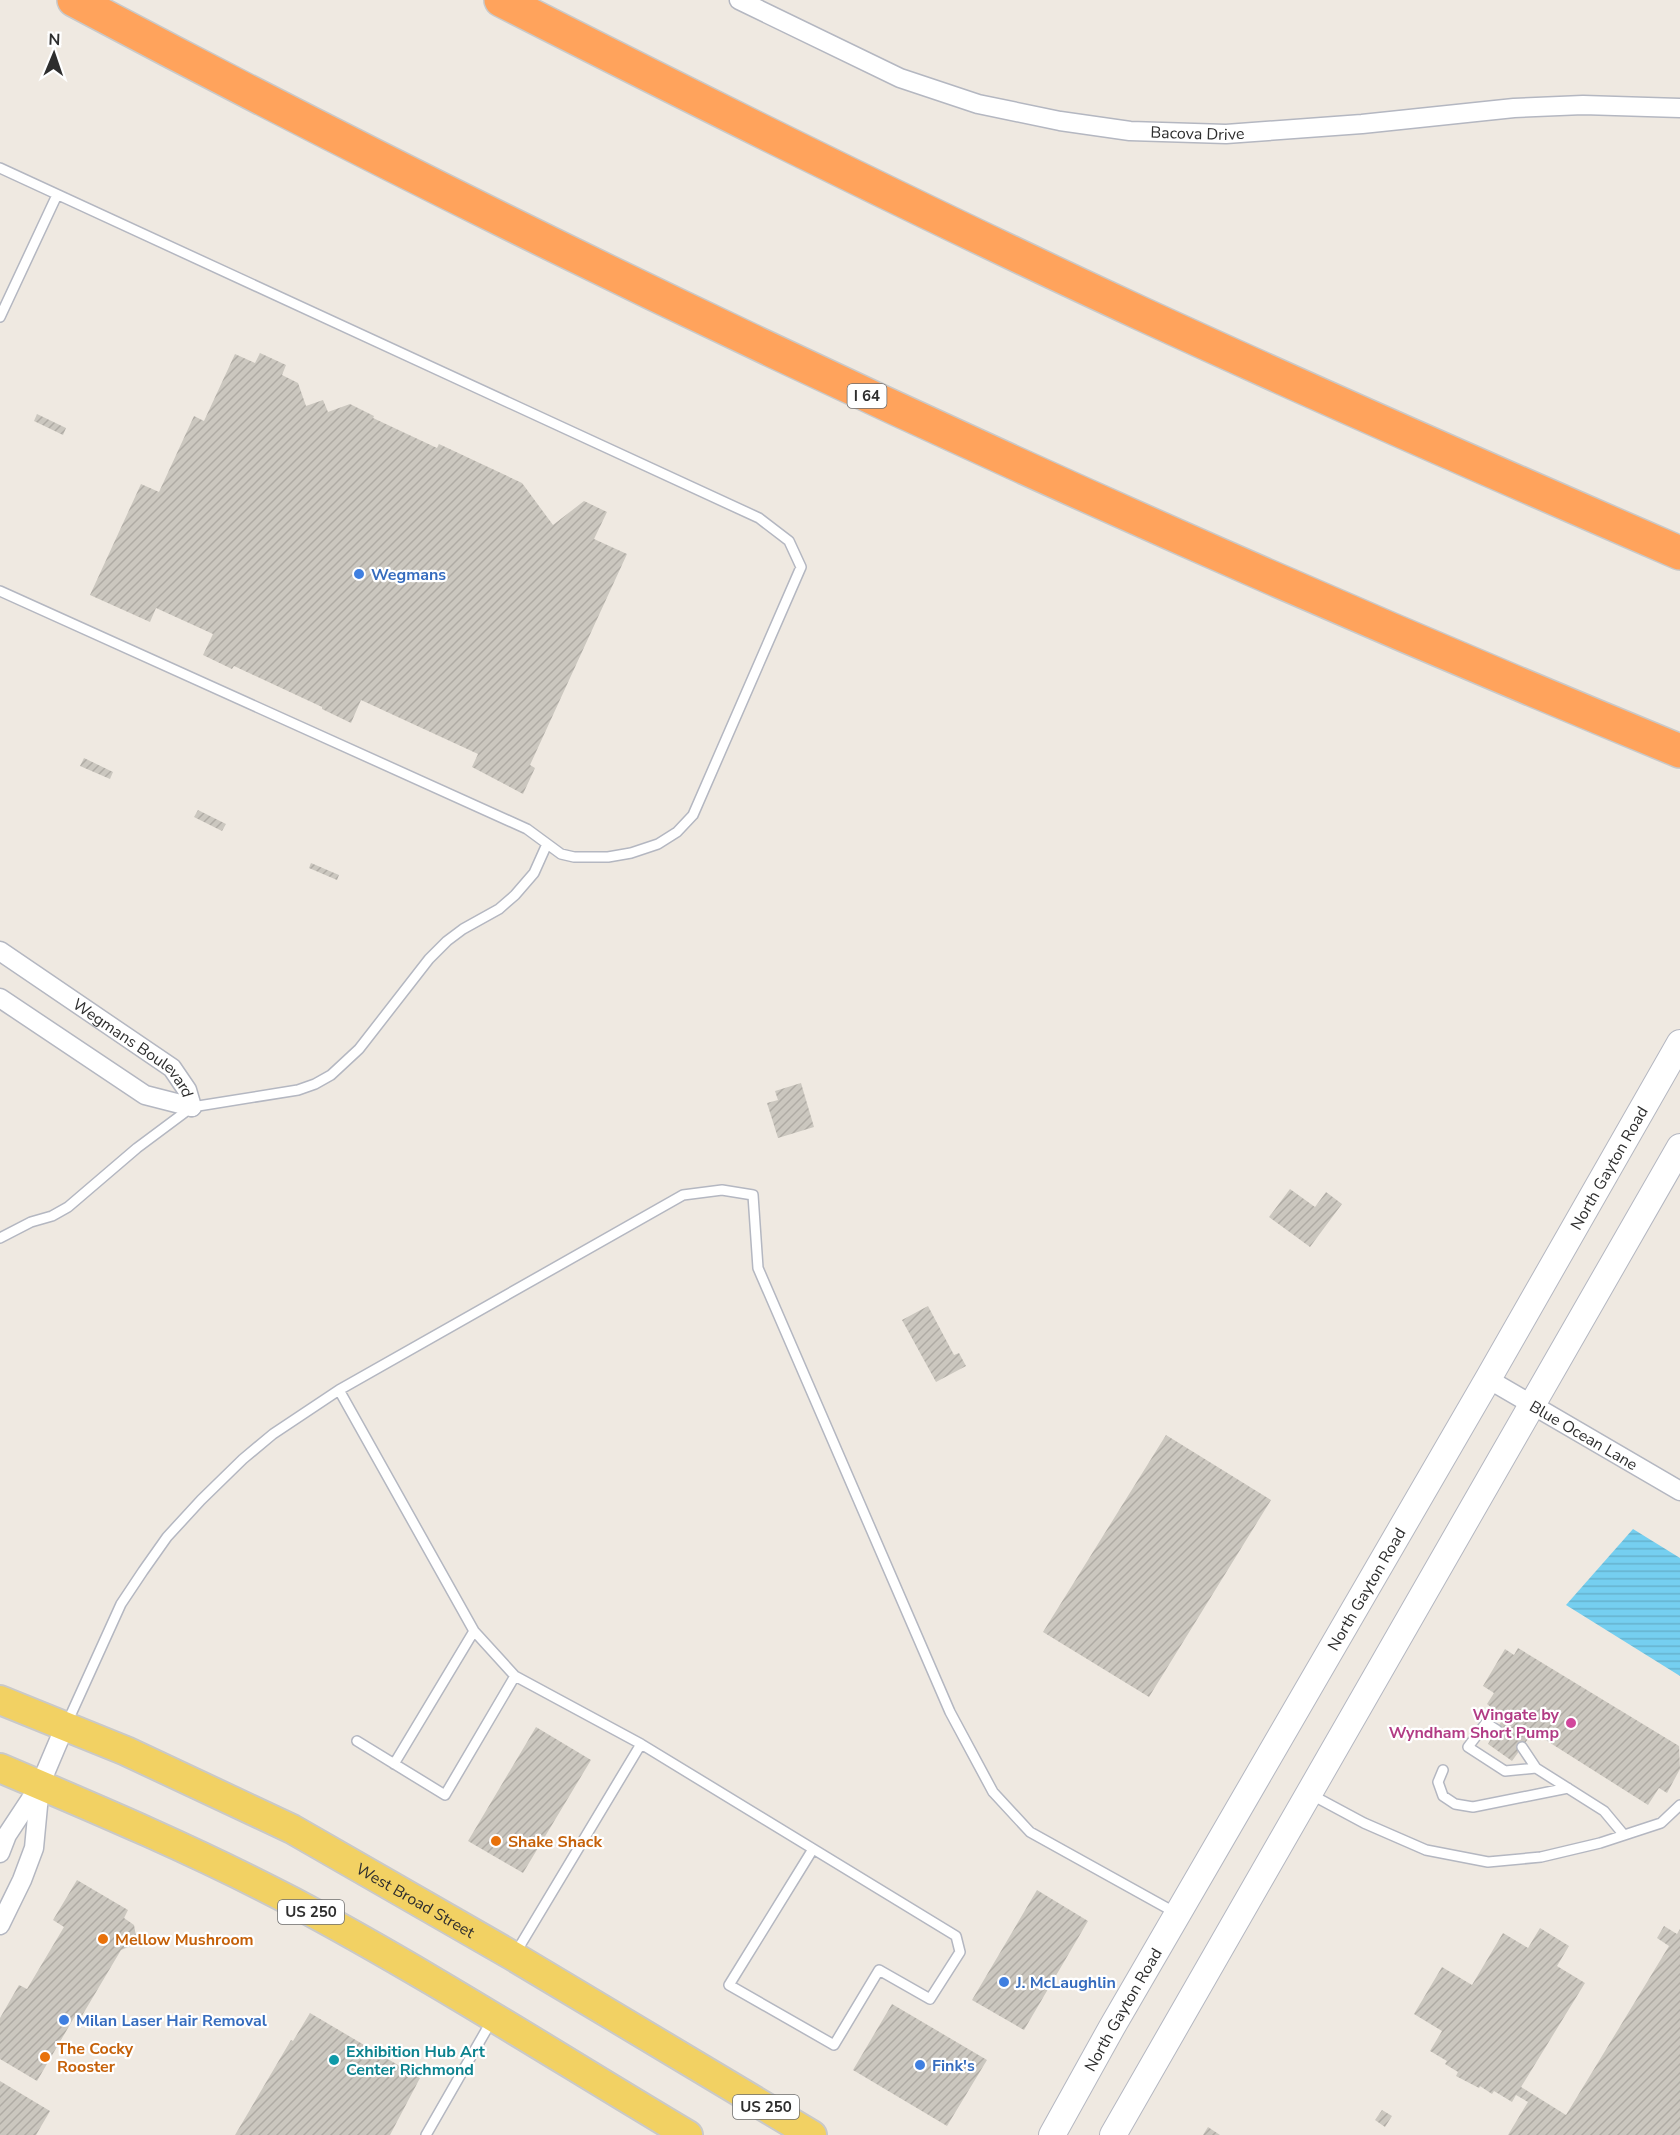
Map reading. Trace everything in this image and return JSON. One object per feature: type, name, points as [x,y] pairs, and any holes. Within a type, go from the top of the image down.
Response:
[{"type":"highway","name":"I 64","points":[[74,0],[188,61],[575,257],[911,417],[1292,587],[1680,751]]},
{"type":"highway","points":[[501,0],[784,143],[1142,314],[1680,553]]},
{"type":"main road","name":"North Gayton Road","points":[[1052,2135],[1680,1043]]},
{"type":"main road","points":[[1113,2135],[1680,1147]]},
{"type":"main road","name":"West Broad Street","points":[[0,1700],[65,1725],[188,1779],[292,1829],[513,1956],[812,2135]]},
{"type":"main road","name":"US 250","points":[[0,1768],[168,1840],[356,1936],[688,2135]]},
{"type":"street","name":"Bacova Drive","points":[[739,0],[900,78],[978,104],[1060,121],[1130,131],[1226,134],[1362,124],[1514,108],[1583,105],[1680,108]]},
{"type":"street","name":"Wegmans Boulevard","points":[[0,951],[172,1068],[187,1090],[192,1107]]},
{"type":"street","name":"Wegmans Boulevard","points":[[0,998],[145,1095],[192,1107]]},
{"type":"street","name":"Blue Ocean Lane","points":[[1488,1379],[1680,1491]]},
{"type":"street","points":[[0,1853],[7,1835],[40,1785],[65,1725]]},
{"type":"street","points":[[0,1925],[22,1880],[34,1848],[40,1785]]},
{"type":"lane","points":[[0,168],[744,511],[776,530],[789,542],[801,567],[693,815],[677,832],[658,844],[631,853],[608,857],[574,857],[561,854],[527,829],[0,591]]},
{"type":"lane","points":[[0,316],[57,195]]},
{"type":"lane","points":[[0,1238],[68,1207],[144,1143],[192,1107],[298,1090],[331,1075],[359,1049],[429,959],[463,929],[499,909],[515,895],[534,873],[547,844]]},
{"type":"lane","points":[[65,1725],[121,1604],[167,1537],[243,1459],[273,1434],[339,1390],[683,1195],[723,1190],[753,1195],[758,1268],[950,1712],[993,1792],[1030,1832],[1178,1914]]},
{"type":"lane","points":[[339,1390],[474,1631],[515,1676],[641,1744],[956,1936],[960,1953],[930,1999],[879,1970],[834,2045],[729,1985],[813,1849]]},
{"type":"lane","points":[[394,1764],[474,1631]]},
{"type":"lane","points":[[357,1742],[446,1795],[515,1676]]},
{"type":"lane","points":[[1497,1730],[1486,1723],[1468,1747],[1505,1771],[1536,1768]]},
{"type":"lane","points":[[513,1956],[641,1744]]},
{"type":"lane","points":[[1522,1747],[1536,1768],[1604,1811],[1623,1835]]},
{"type":"lane","points":[[1443,1770],[1438,1782],[1443,1796],[1455,1804],[1473,1808],[1568,1788]]},
{"type":"lane","points":[[1310,1793],[1364,1823],[1426,1850],[1488,1862],[1541,1857],[1600,1843],[1661,1823],[1680,1805]]},
{"type":"lane","points":[[426,2135],[493,2017]]},
{"type":"water","points":[[1633,1529],[1680,1558],[1680,1676],[1566,1605]]},
{"type":"building","name":"Wegmans","points":[[260,353],[286,365],[282,375],[298,383],[306,406],[323,400],[328,412],[350,404],[374,416],[373,418],[437,448],[439,444],[522,483],[553,525],[584,501],[607,512],[594,539],[627,554],[530,765],[535,768],[523,794],[472,767],[478,754],[361,700],[351,723],[234,666],[232,669],[203,655],[213,634],[156,608],[150,622],[90,595],[141,484],[159,492],[194,416],[204,421],[235,354],[255,363]]},
{"type":"building","points":[[37,414],[66,428],[63,435],[34,421]]},
{"type":"building","points":[[84,758],[113,772],[110,779],[80,766]]},
{"type":"building","points":[[198,810],[226,824],[222,831],[194,817]]},
{"type":"building","points":[[311,863],[339,875],[337,880],[309,868]]},
{"type":"building","points":[[801,1083],[814,1127],[778,1138],[767,1103],[778,1100],[775,1091]]},
{"type":"building","points":[[1290,1189],[1315,1207],[1326,1192],[1342,1204],[1310,1247],[1269,1217]]},
{"type":"building","points":[[928,1306],[954,1355],[959,1353],[966,1366],[936,1382],[902,1320]]},
{"type":"building","points":[[1166,1435],[1271,1500],[1149,1697],[1043,1632]]},
{"type":"building","name":"Wingate by Wyndham Short Pump","points":[[1518,1648],[1679,1746],[1680,1769],[1667,1793],[1659,1788],[1648,1805],[1533,1732],[1512,1761],[1488,1744],[1504,1717],[1487,1704],[1494,1693],[1483,1686],[1505,1649],[1514,1655]]},
{"type":"building","points":[[536,1727],[591,1760],[523,1873],[468,1841]]},
{"type":"building","points":[[77,1880],[128,1910],[124,1918],[134,1925],[136,1936],[131,1946],[121,1950],[80,2019],[75,2016],[37,2081],[0,2059],[0,2018],[19,1985],[27,1989],[64,1927],[53,1920]]},
{"type":"building","points":[[1037,1890],[1088,1921],[1024,2030],[972,2000]]},
{"type":"building","points":[[1664,1926],[1677,1934],[1680,1929],[1680,2135],[1508,2135],[1528,2102],[1516,2095],[1512,2102],[1494,2091],[1492,2094],[1480,2086],[1479,2088],[1456,2076],[1458,2072],[1445,2064],[1447,2061],[1430,2051],[1442,2031],[1414,2014],[1442,1967],[1472,1985],[1503,1933],[1528,1948],[1540,1928],[1569,1946],[1557,1966],[1585,1983],[1521,2087],[1566,2115],[1669,1946],[1657,1938]]},
{"type":"building","name":"Fink's","points":[[892,2004],[987,2060],[947,2126],[853,2070]]},
{"type":"building","name":"Exhibition Hub Art Center Richmond","points":[[310,2013],[420,2078],[390,2135],[235,2135],[291,2040],[293,2041]]},
{"type":"building","points":[[0,2081],[50,2111],[36,2135],[0,2135]]},
{"type":"building","points":[[1382,2110],[1392,2116],[1385,2127],[1375,2120]]},
{"type":"building","points":[[1208,2127],[1220,2135],[1203,2135]]},
{"type":"place","name":"Wegmans","points":[[359,574]]},
{"type":"place","name":"Wingate by Wyndham Short Pump","points":[[1571,1723]]},
{"type":"place","name":"Shake Shack","points":[[496,1841]]},
{"type":"place","name":"Mellow Mushroom","points":[[103,1939]]},
{"type":"place","name":"J. McLaughlin","points":[[1004,1982]]},
{"type":"place","name":"Milan Laser Hair Removal","points":[[64,2020]]},
{"type":"place","name":"The Cocky Rooster","points":[[45,2057]]},
{"type":"place","name":"Exhibition Hub Art Center Richmond","points":[[334,2060]]},
{"type":"place","name":"Fink's","points":[[920,2065]]}]
